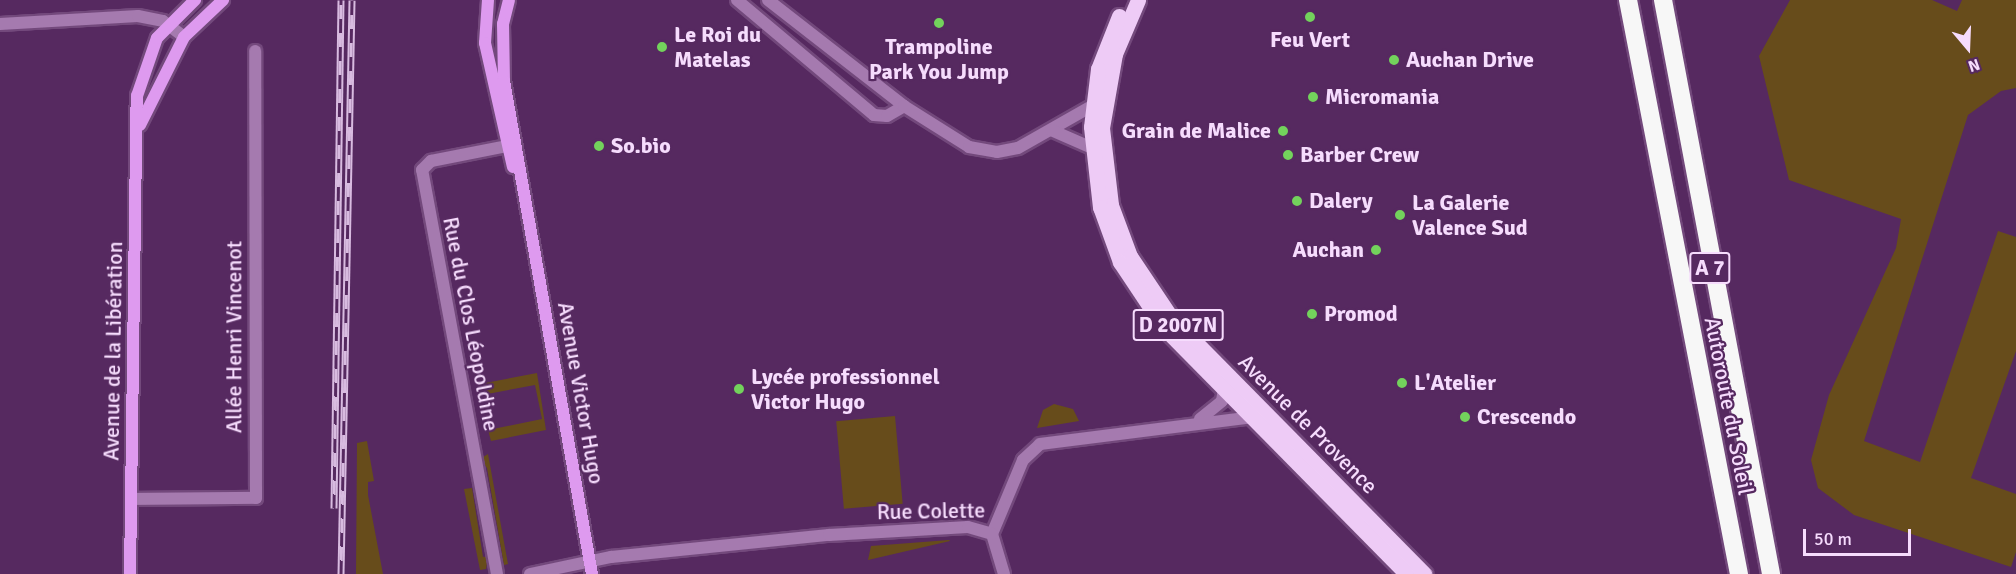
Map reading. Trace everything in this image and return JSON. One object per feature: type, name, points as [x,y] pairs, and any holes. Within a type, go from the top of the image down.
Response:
[{"type":"highway","name":"Autoroute du Soleil","points":[[1626,0],[1738,574]]},
{"type":"highway","name":"Autoroute du Soleil","points":[[1663,0],[1771,574]]},
{"type":"main road","name":"Avenue de la Libération","points":[[130,574],[140,75],[167,24],[195,0]]},
{"type":"main road","name":"Avenue de la Libération","points":[[139,129],[184,37],[223,0]]},
{"type":"main road","name":"Avenue Victor Hugo","points":[[488,0],[485,43],[507,146],[529,220]]},
{"type":"main road","name":"Avenue Victor Hugo","points":[[509,0],[503,24],[504,81],[592,574]]},
{"type":"main road","name":"Avenue de Provence","points":[[1127,0],[1098,69],[1092,106],[1092,148],[1100,207],[1120,262],[1164,328],[1255,417],[1407,574]]},
{"type":"main road","name":"Avenue de Provence","points":[[1138,0],[1115,54],[1102,128],[1111,205],[1130,256],[1171,317],[1424,574]]},
{"type":"street","points":[[737,0],[874,115],[887,116],[904,106]]},
{"type":"street","points":[[768,0],[904,106],[953,139],[984,151],[1018,148],[1092,106]]},
{"type":"street","points":[[0,24],[138,16],[167,24],[184,37]]},
{"type":"street","name":"Allée Henri Vincenot","points":[[132,499],[256,498],[255,51]]},
{"type":"street","points":[[1051,130],[1092,148]]},
{"type":"street","name":"Rue du Clos Léopoldine","points":[[497,574],[422,170],[431,161],[507,146]]},
{"type":"street","points":[[1194,423],[1219,404],[1224,388]]},
{"type":"street","name":"Rue Colette","points":[[530,574],[589,561],[829,535],[968,527],[992,534],[1023,460],[1040,444],[1255,417]]},
{"type":"street","points":[[992,534],[1004,574]]},
{"type":"shaded area","points":[[1790,0],[1932,0],[1957,11],[1962,0],[2016,0],[2016,88],[2001,91],[1968,115],[1864,441],[1920,462],[1998,231],[2016,237],[2016,351],[1971,478],[2016,494],[2016,552],[2011,567],[1854,515],[1818,488],[1811,460],[1829,395],[1896,248],[1901,219],[1789,180],[1759,56]]},
{"type":"shaded area","points":[[537,373],[546,430],[491,441],[488,430],[542,419],[535,385],[482,395],[480,384]]},
{"type":"shaded area","points":[[1054,404],[1073,409],[1079,421],[1037,428],[1043,410]]},
{"type":"shaded area","points":[[895,416],[903,504],[844,509],[836,421]]},
{"type":"shaded area","points":[[367,441],[374,481],[368,482],[368,495],[383,574],[356,574],[357,443]]},
{"type":"shaded area","points":[[488,454],[508,564],[504,565],[487,468],[480,459]]},
{"type":"shaded area","points":[[472,488],[483,557],[488,556],[486,569],[480,570],[464,489]]},
{"type":"shaded area","points":[[950,541],[868,560],[871,546]]},
{"type":"railway","points":[[334,508],[341,0]]},
{"type":"railway","points":[[341,574],[352,0]]},
{"type":"place","name":"Feu Vert","points":[[1310,17]]},
{"type":"place","name":"Trampoline Park You Jump","points":[[939,23]]},
{"type":"place","name":"Le Roi du Matelas","points":[[662,47]]},
{"type":"place","name":"Auchan Drive","points":[[1394,60]]},
{"type":"place","name":"Micromania","points":[[1313,97]]},
{"type":"place","name":"Grain de Malice","points":[[1283,131]]},
{"type":"place","name":"So.bio","points":[[599,146]]},
{"type":"place","name":"Barber Crew","points":[[1288,155]]},
{"type":"place","name":"Dalery","points":[[1297,201]]},
{"type":"place","name":"La Galerie Valence Sud","points":[[1400,215]]},
{"type":"place","name":"Auchan","points":[[1376,250]]},
{"type":"place","name":"Promod","points":[[1312,314]]},
{"type":"place","name":"L'Atelier","points":[[1402,383]]},
{"type":"place","name":"Lycée professionnel Victor Hugo","points":[[739,389]]},
{"type":"place","name":"Crescendo","points":[[1465,417]]}]
